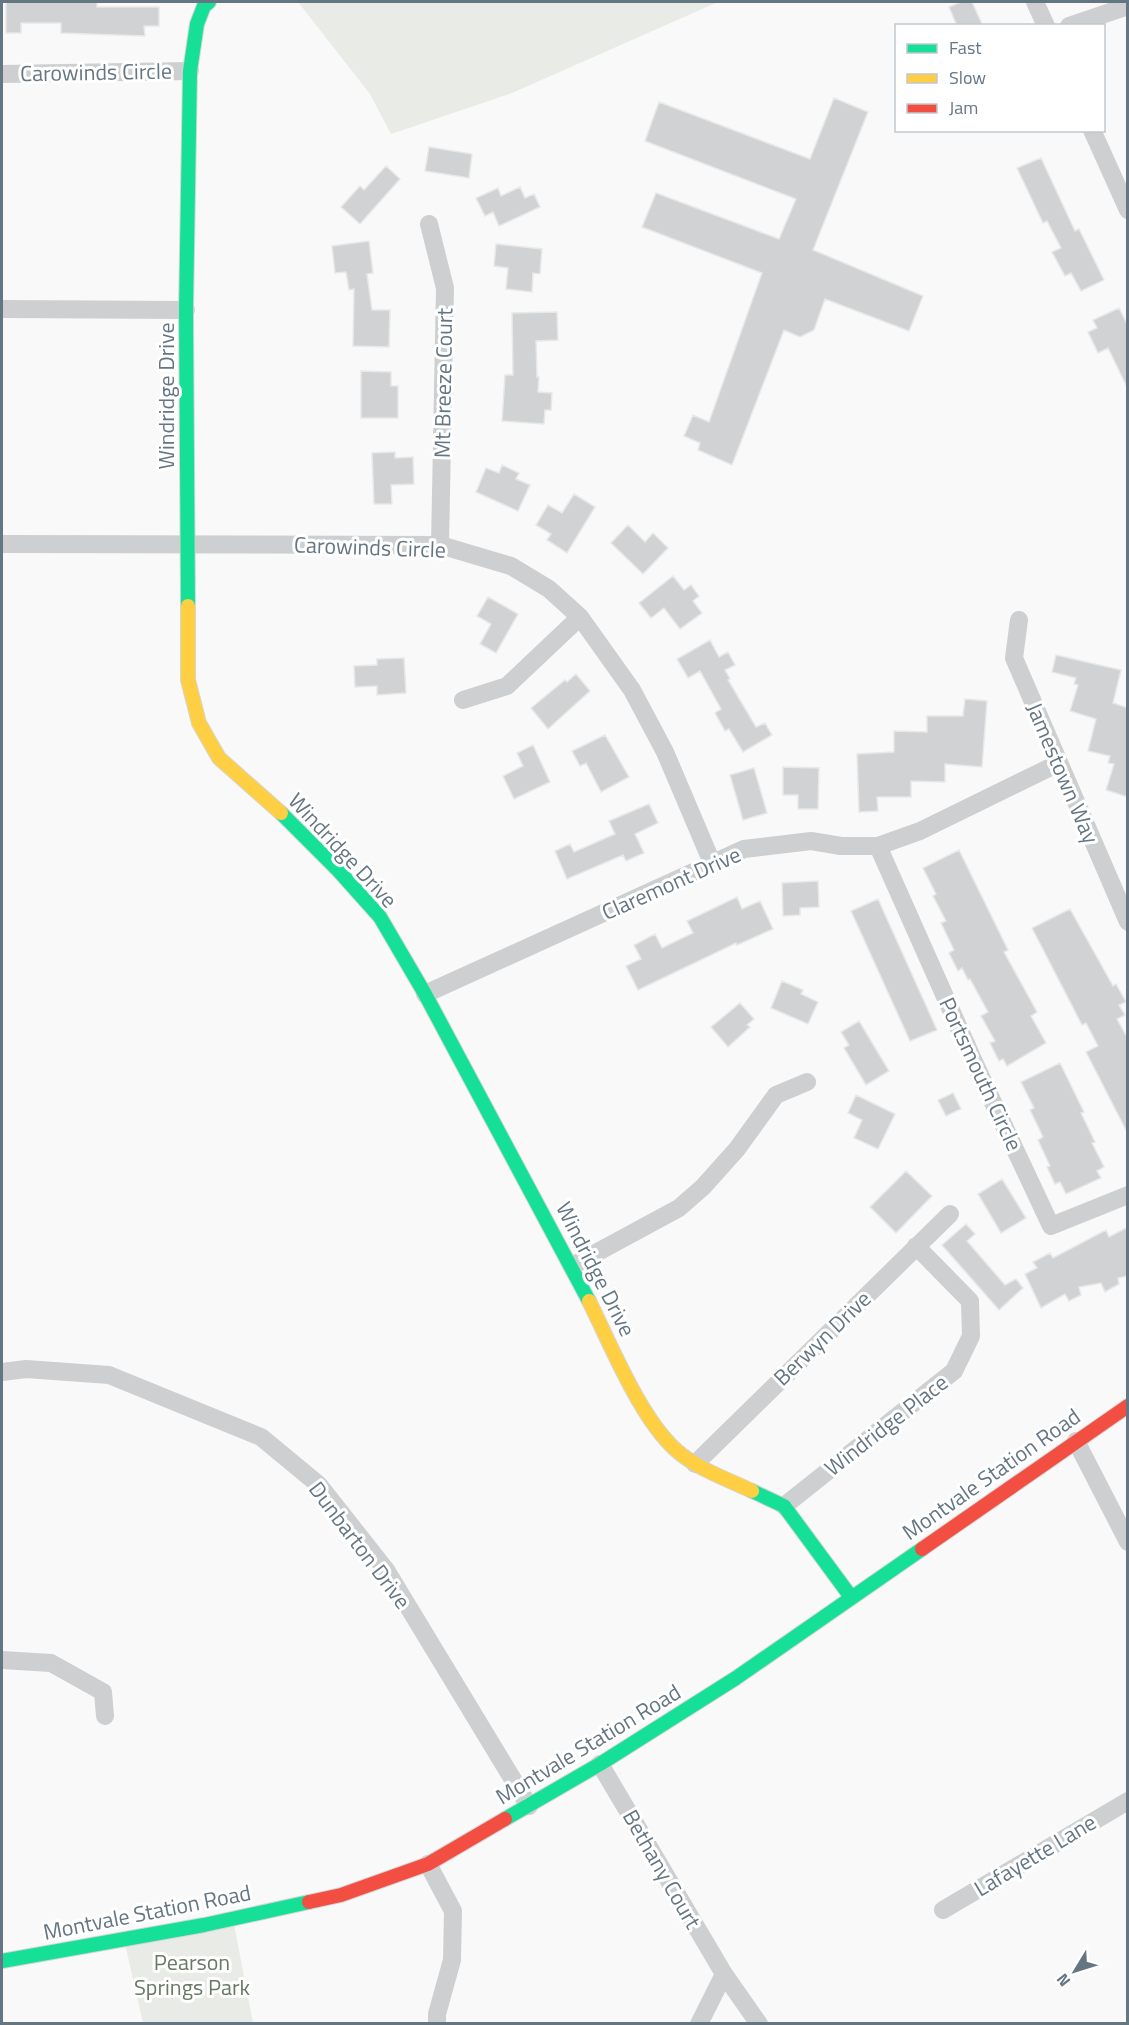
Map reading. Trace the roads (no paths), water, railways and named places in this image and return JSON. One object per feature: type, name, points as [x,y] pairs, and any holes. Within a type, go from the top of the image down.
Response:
[{"type":"street","name":"Windridge Drive","points":[[209,2],[204,6],[197,24],[190,71],[186,310],[188,680],[199,723],[219,758],[272,804],[338,870],[380,917],[425,994],[572,1266],[642,1406],[659,1432],[680,1454],[695,1464],[784,1506],[851,1597]]},
{"type":"street","points":[[1035,2],[1045,24]]},
{"type":"street","points":[[1076,24],[1128,6]]},
{"type":"street","name":"Carowinds Circle","points":[[2,74],[190,71]]},
{"type":"street","points":[[1093,132],[1128,210]]},
{"type":"street","name":"Mt Breeze Court","points":[[429,224],[446,288],[440,545]]},
{"type":"street","points":[[2,309],[186,310]]},
{"type":"street","name":"Carowinds Circle","points":[[2,544],[440,545],[511,566],[549,589],[580,618],[632,690],[665,752],[713,865]]},
{"type":"street","points":[[463,700],[507,686],[580,618]]},
{"type":"street","name":"Jamestown Way","points":[[1018,620],[1014,658],[1128,922]]},
{"type":"street","name":"Claremont Drive","points":[[425,994],[744,849],[811,841],[841,846],[878,846],[920,831],[1059,763]]},
{"type":"street","name":"Portsmouth Circle","points":[[878,846],[1051,1226],[1128,1195]]},
{"type":"street","points":[[572,1266],[679,1208],[703,1187],[737,1149],[776,1095],[807,1082]]},
{"type":"street","name":"Berwyn Drive","points":[[695,1464],[950,1214]]},
{"type":"street","name":"Windridge Place","points":[[784,1506],[954,1371],[970,1336],[970,1301],[916,1246]]},
{"type":"street","name":"Dunbarton Drive","points":[[2,1372],[26,1369],[109,1375],[261,1437],[319,1485],[386,1570],[529,1806]]},
{"type":"street","name":"Montvale Station Road","points":[[2,1961],[204,1925],[341,1894],[428,1864],[600,1764],[735,1678],[1128,1406]]},
{"type":"street","points":[[1076,1441],[1128,1542]]},
{"type":"street","points":[[2,1660],[51,1664],[103,1692],[105,1716]]},
{"type":"street","name":"Bethany Court","points":[[600,1764],[724,1974],[759,2024]]},
{"type":"street","name":"Lafayette Lane","points":[[944,1910],[1128,1801]]},
{"type":"street","points":[[428,1864],[453,1911],[452,1960],[437,2014],[437,2024]]},
{"type":"street","points":[[699,2024],[724,1974]]},
{"type":"park label","name":"Pearson Springs Park","points":[[192,1974]]}]
